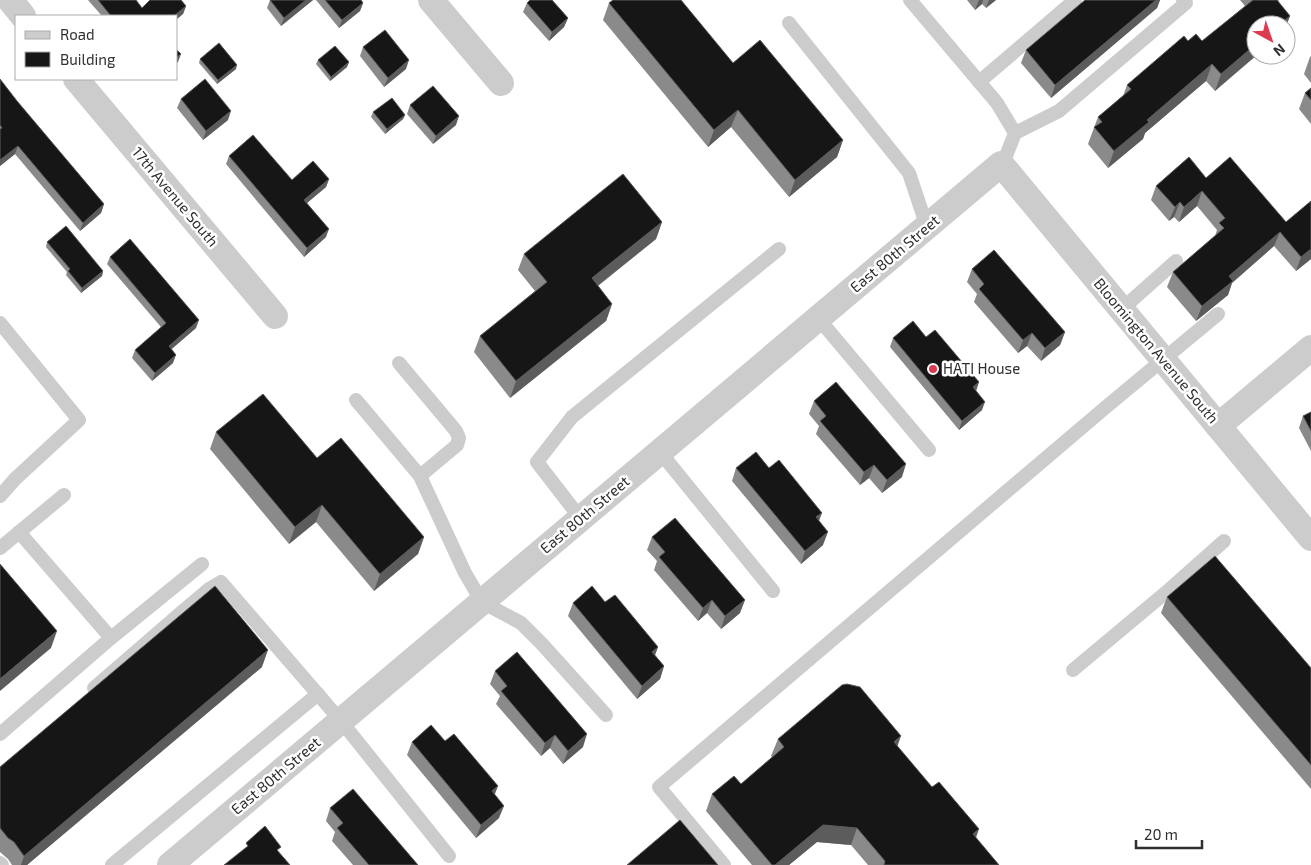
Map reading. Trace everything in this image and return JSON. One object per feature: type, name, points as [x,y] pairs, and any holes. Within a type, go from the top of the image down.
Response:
[{"type":"street","points":[[10,0],[22,15]]},
{"type":"street","points":[[431,0],[501,84]]},
{"type":"street","name":"17th Avenue South","points":[[77,80],[275,316]]},
{"type":"street","name":"East 80th Street","points":[[170,865],[1001,164]]},
{"type":"street","name":"Bloomington Avenue South","points":[[1001,164],[1311,538]]},
{"type":"street","points":[[1218,426],[1311,348]]},
{"type":"lane","points":[[910,0],[997,102],[1014,133]]},
{"type":"lane","points":[[979,82],[1075,0]]},
{"type":"lane","points":[[1001,164],[1006,156],[1014,133],[1059,111],[1186,3],[1183,0]]},
{"type":"lane","points":[[789,23],[908,173],[927,227]]},
{"type":"lane","points":[[581,519],[537,462],[572,417],[779,249]]},
{"type":"lane","points":[[1122,310],[1176,261]]},
{"type":"lane","points":[[724,865],[659,787],[1218,314]]},
{"type":"lane","points":[[818,318],[930,450]]},
{"type":"lane","points":[[0,323],[79,420],[14,479],[0,496]]},
{"type":"lane","points":[[399,363],[456,431],[459,438],[457,444],[420,476]]},
{"type":"lane","points":[[356,400],[420,476],[466,574],[482,602],[520,623],[542,644],[606,716]]},
{"type":"lane","points":[[660,452],[773,591]]},
{"type":"lane","points":[[0,548],[64,495]]},
{"type":"lane","points":[[19,532],[111,638]]},
{"type":"lane","points":[[1073,670],[1224,541]]},
{"type":"lane","points":[[0,734],[111,638],[202,564]]},
{"type":"lane","points":[[81,699],[209,589],[221,582],[341,721],[449,856]]},
{"type":"lane","points":[[112,865],[318,694]]},
{"type":"building","points":[[98,0],[136,0],[142,8],[150,0],[181,0],[186,6],[175,15],[110,15]]},
{"type":"building","points":[[270,0],[306,0],[284,18]]},
{"type":"building","points":[[325,0],[361,0],[363,3],[342,20]]},
{"type":"building","points":[[530,0],[552,0],[568,18],[552,32],[527,3]]},
{"type":"building","points":[[613,0],[681,0],[733,63],[760,40],[843,140],[795,180],[738,110],[714,130],[609,3]]},
{"type":"building","points":[[1085,0],[1156,0],[1055,85],[1026,50]]},
{"type":"building","points":[[1253,0],[1277,0],[1289,15],[1246,15],[1246,53],[1221,74],[1212,64],[1147,120],[1149,122],[1114,151],[1094,127],[1102,122],[1098,117],[1131,89],[1127,85],[1184,36],[1188,41],[1196,34],[1202,41]]},
{"type":"building","points":[[385,30],[409,60],[388,78],[363,47]]},
{"type":"building","points":[[219,43],[237,65],[218,80],[200,59]]},
{"type":"building","points":[[335,46],[349,62],[331,77],[318,60]]},
{"type":"building","points":[[0,79],[104,204],[83,223],[18,146],[0,160],[0,129],[2,128],[0,125]]},
{"type":"building","points":[[205,79],[231,111],[206,131],[181,99]]},
{"type":"building","points":[[433,86],[459,116],[436,136],[410,105]]},
{"type":"building","points":[[1311,88],[1311,100],[1305,93]]},
{"type":"building","points":[[392,98],[405,115],[387,129],[373,112]]},
{"type":"building","points":[[253,135],[292,180],[313,161],[329,179],[304,200],[329,229],[307,248],[229,156]]},
{"type":"building","points":[[1189,157],[1206,178],[1230,157],[1286,222],[1311,201],[1311,249],[1301,257],[1280,232],[1229,276],[1233,281],[1202,306],[1173,272],[1224,228],[1219,223],[1225,218],[1202,191],[1184,207],[1180,202],[1175,207],[1156,186]]},
{"type":"building","points":[[623,174],[662,222],[592,278],[612,304],[516,381],[480,336],[547,282],[524,254]]},
{"type":"building","points":[[66,226],[103,271],[82,288],[68,271],[70,269],[47,242]]},
{"type":"building","points":[[130,239],[199,320],[169,346],[176,355],[155,373],[135,350],[166,323],[110,257]]},
{"type":"building","points":[[994,250],[1065,332],[1045,348],[1032,333],[1023,340],[979,289],[984,284],[972,269]]},
{"type":"building","name":"HATI House","points":[[913,321],[926,337],[935,330],[979,382],[973,387],[985,402],[962,421],[893,338]]},
{"type":"building","points":[[836,382],[906,464],[887,480],[874,465],[864,472],[820,421],[826,416],[814,401]]},
{"type":"building","points":[[263,394],[317,458],[341,438],[424,537],[380,574],[322,505],[295,527],[216,432]]},
{"type":"building","points":[[1311,412],[1311,431],[1303,416]]},
{"type":"building","points":[[756,452],[769,468],[779,460],[822,513],[816,517],[828,532],[805,551],[736,468]]},
{"type":"building","points":[[675,518],[745,600],[725,616],[712,600],[703,608],[659,557],[665,552],[652,537]]},
{"type":"building","points":[[1215,556],[1311,668],[1311,765],[1167,597]]},
{"type":"building","points":[[0,564],[57,631],[0,679]]},
{"type":"building","points":[[215,586],[268,650],[24,856],[14,842],[0,828],[0,767]]},
{"type":"building","points":[[592,586],[605,602],[615,595],[658,647],[652,652],[664,666],[642,686],[573,603]]},
{"type":"building","points":[[517,652],[587,734],[568,751],[555,735],[545,743],[501,691],[507,686],[495,671]]},
{"type":"building","points":[[847,684],[860,687],[901,736],[894,742],[932,787],[939,782],[979,829],[973,834],[999,865],[884,865],[885,861],[857,828],[823,825],[775,865],[772,865],[712,794],[734,776],[741,784],[784,747],[778,739],[842,685]]},
{"type":"building","points":[[431,725],[445,741],[454,734],[498,786],[492,791],[504,806],[481,825],[412,742]]},
{"type":"building","points":[[353,789],[418,865],[369,865],[337,828],[343,823],[330,808]]},
{"type":"building","points":[[680,820],[718,865],[627,865]]},
{"type":"building","points":[[265,826],[281,847],[277,850],[290,865],[224,865],[248,846],[246,843]]},
{"type":"place","name":"HATI House","points":[[933,369]]}]
